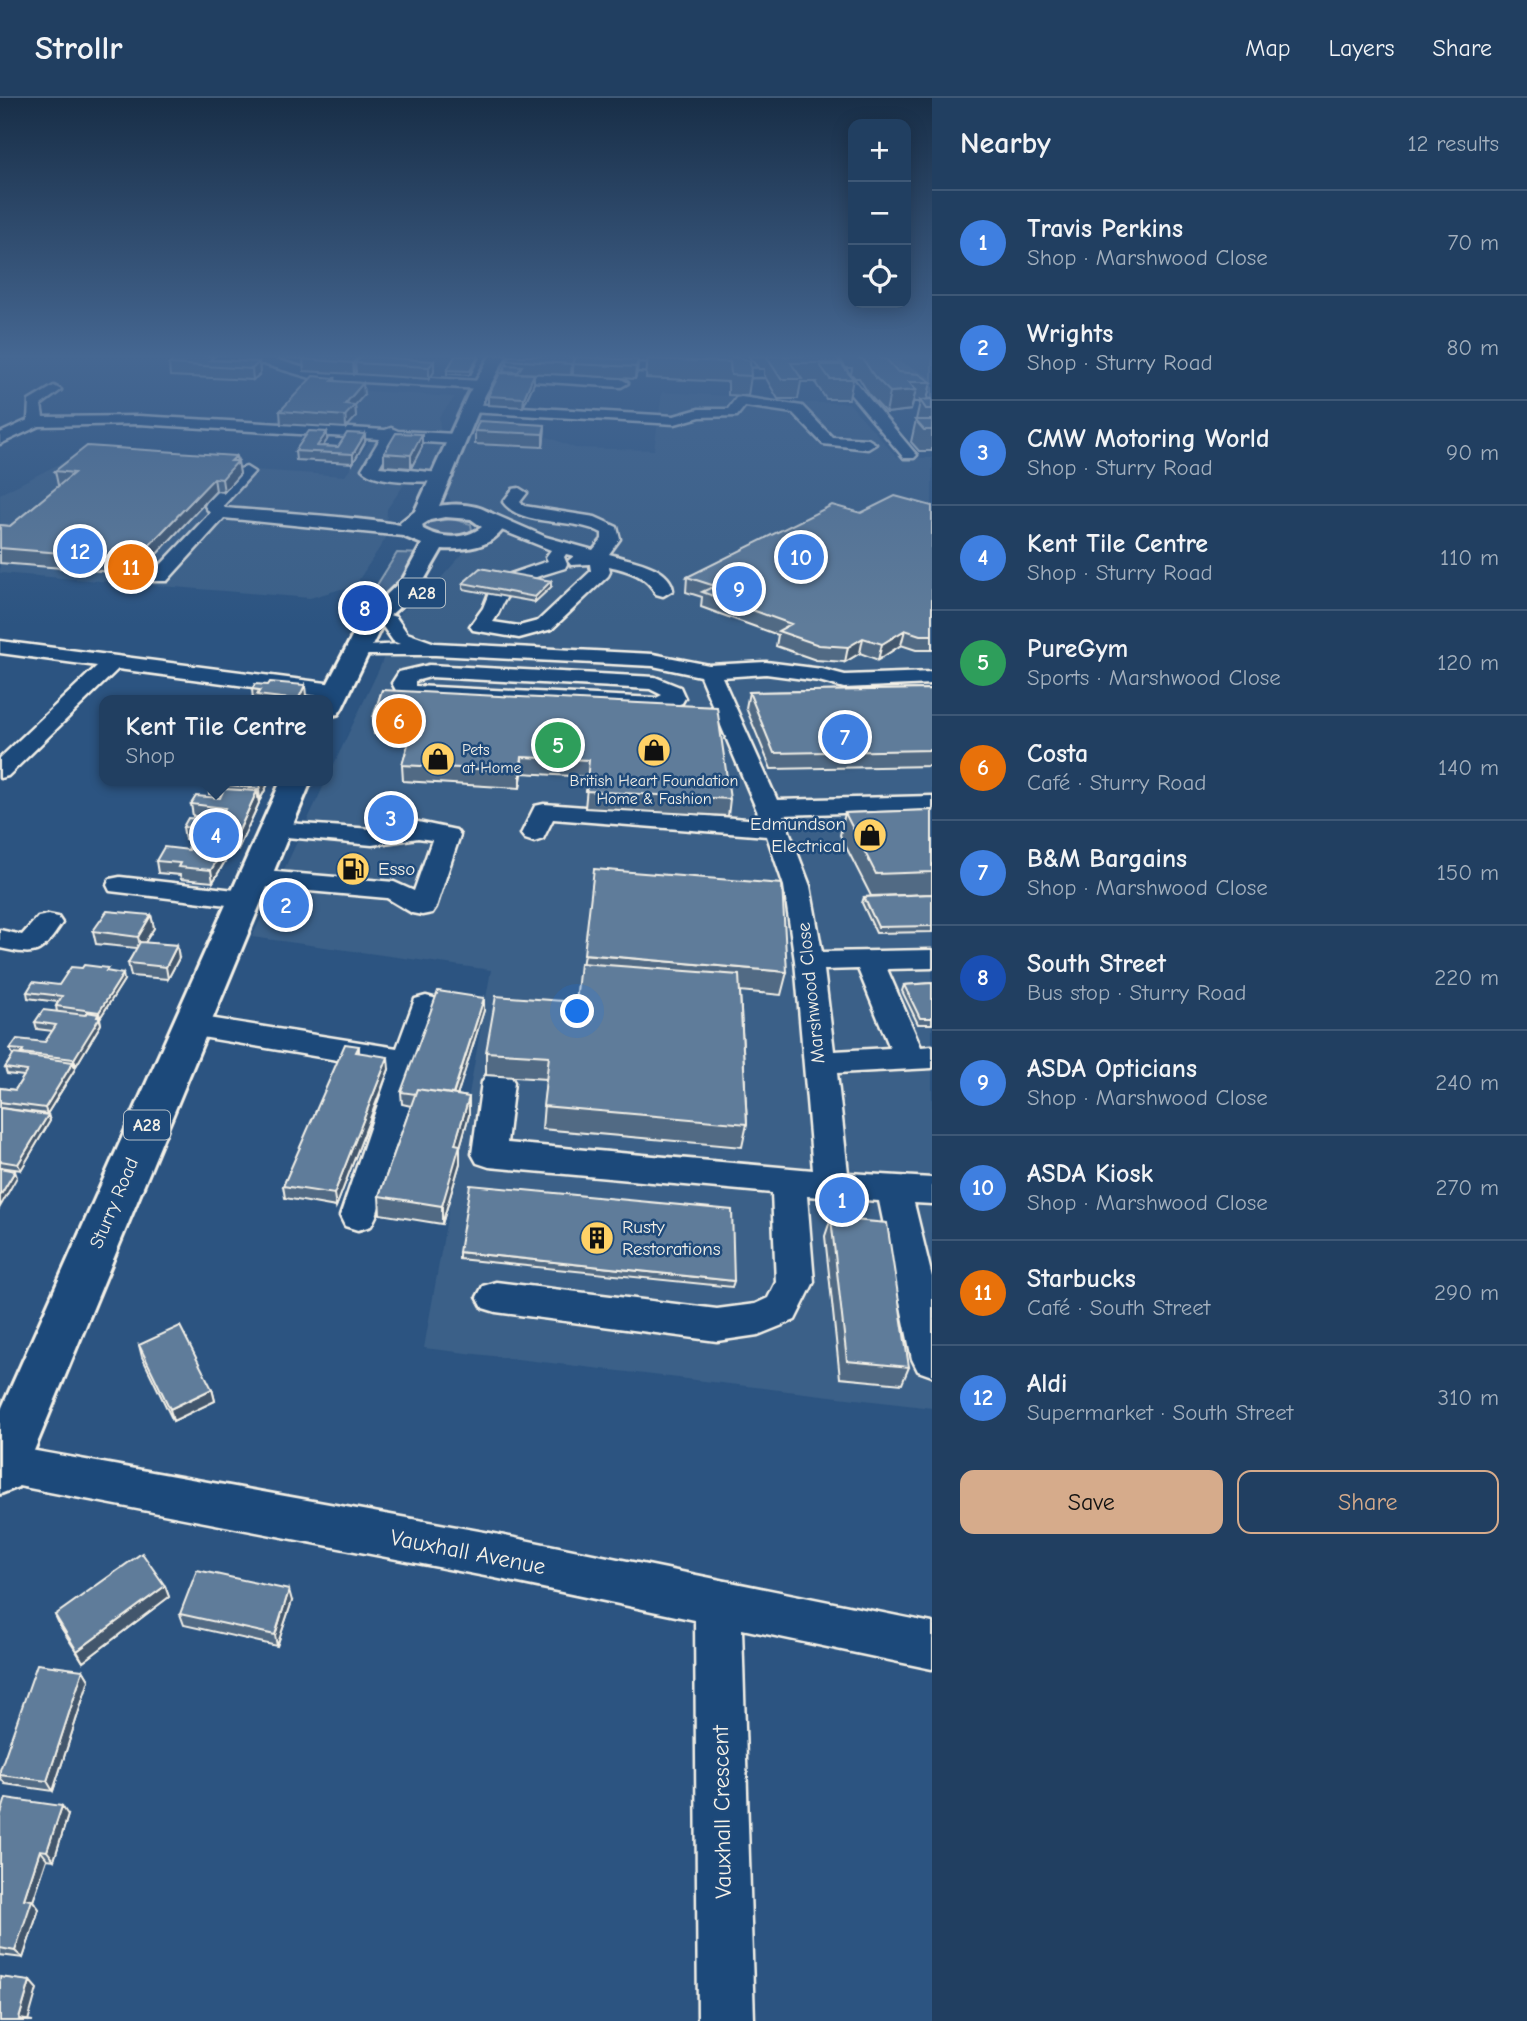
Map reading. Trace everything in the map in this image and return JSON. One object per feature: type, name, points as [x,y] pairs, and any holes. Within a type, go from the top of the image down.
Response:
[{"type":"highway","points":[[418,522],[443,479],[457,446]]},
{"type":"highway","points":[[443,479],[451,502],[476,514]]},
{"type":"highway","points":[[418,522],[445,511],[476,514]]},
{"type":"highway","name":"A28","points":[[361,646],[451,567],[477,539],[493,528],[492,523],[476,514]]},
{"type":"highway","points":[[418,522],[435,541],[477,539]]},
{"type":"highway","name":"A28","points":[[333,695],[374,618],[411,584],[423,567],[435,541]]},
{"type":"highway","name":"Sturry Road","points":[[1,1467],[294,786]]},
{"type":"street","points":[[384,446],[370,469],[374,473],[443,479]]},
{"type":"street","points":[[901,446],[909,455]]},
{"type":"street","points":[[246,472],[213,506],[220,513],[352,524],[418,522]]},
{"type":"street","points":[[519,493],[511,502],[519,510],[595,522],[608,528],[613,534],[597,557]]},
{"type":"street","points":[[160,577],[220,513]]},
{"type":"street","points":[[476,514],[526,536],[558,556]]},
{"type":"street","points":[[477,539],[558,556],[597,557],[651,573],[663,585],[663,590]]},
{"type":"street","points":[[558,556],[517,578],[496,597],[466,609],[490,627],[519,632],[545,625],[601,572],[597,557]]},
{"type":"street","points":[[490,627],[512,613],[496,597]]},
{"type":"street","points":[[389,621],[400,637],[435,649]]},
{"type":"street","points":[[0,638],[95,650],[106,661]]},
{"type":"street","points":[[361,646],[653,660],[709,671],[766,668],[822,675],[844,682],[932,678]]},
{"type":"street","points":[[0,647],[106,661],[307,695]]},
{"type":"street","points":[[586,679],[591,656]]},
{"type":"street","points":[[0,771],[106,661]]},
{"type":"street","points":[[425,671],[586,679],[655,683],[672,692],[674,698],[659,705],[423,694],[408,691],[403,683],[407,677],[425,671]]},
{"type":"street","name":"Marshwood Close","points":[[709,671],[772,818],[797,886],[809,961],[832,1183]]},
{"type":"street","points":[[534,834],[544,811],[772,818],[932,803]]},
{"type":"street","points":[[120,885],[394,890],[422,908],[447,835],[418,830],[372,837],[274,830]]},
{"type":"street","points":[[0,939],[29,944],[48,923]]},
{"type":"street","points":[[809,961],[932,959]]},
{"type":"street","points":[[819,1063],[921,1058],[869,960]]},
{"type":"street","points":[[358,1216],[426,1006]]},
{"type":"street","points":[[190,1025],[408,1061]]},
{"type":"street","points":[[498,1082],[489,1154],[789,1182],[932,1191]]},
{"type":"street","points":[[496,1297],[717,1325],[758,1319],[782,1308],[795,1282],[789,1182]]},
{"type":"street","points":[[893,1187],[932,1359]]},
{"type":"street","name":"Vauxhall Avenue","points":[[1,1467],[490,1555],[932,1646]]},
{"type":"street","name":"Vauxhall Crescent","points":[[718,1604],[726,2021]]},
{"type":"shaded area","points":[[367,446],[442,446],[426,481],[408,479],[387,509],[386,538],[352,590],[341,589],[310,598],[0,573],[0,494],[71,458],[345,476]]},
{"type":"shaded area","points":[[461,446],[569,446],[654,450],[655,446],[887,446],[897,457],[932,458],[932,1408],[424,1348],[491,970],[252,937],[324,786],[333,786],[333,766],[380,667],[401,612],[441,578],[476,539],[489,533],[468,512],[451,502],[442,482]]},
{"type":"shaded area","points":[[452,519],[471,524],[472,530],[460,536],[448,537],[424,531],[423,528],[429,522]]},
{"type":"shaded area","points":[[397,553],[425,554],[420,567],[385,597],[370,596]]},
{"type":"building","points":[[87,446],[236,456],[231,461],[238,461],[222,479],[214,478],[136,559],[0,548],[0,525],[10,526],[74,473],[55,471]]},
{"type":"building","points":[[299,446],[358,446],[353,454],[295,451]]},
{"type":"building","points":[[388,446],[416,446],[411,455],[384,453]]},
{"type":"building","points":[[895,496],[932,506],[932,635],[920,635],[905,630],[882,644],[863,638],[848,647],[819,645],[778,631],[791,624],[702,592],[715,586],[687,577],[832,505],[861,513]]},
{"type":"building","points":[[480,568],[551,581],[535,597],[463,583]]},
{"type":"building","points":[[270,682],[305,685],[300,695],[257,695],[260,690],[252,689],[255,684],[268,685]]},
{"type":"building","points":[[932,689],[932,750],[774,753],[749,692]]},
{"type":"building","points":[[382,690],[717,707],[730,799],[586,791],[589,760],[522,757],[520,771],[402,765],[415,720],[373,718]]},
{"type":"building","points":[[237,786],[260,786],[259,789]]},
{"type":"building","points":[[224,789],[257,791],[236,837],[231,837],[211,870],[178,867],[180,863],[156,861],[164,847],[189,850],[193,844],[188,843],[196,831],[193,831],[195,828],[183,827],[188,818],[199,819],[203,812],[221,816],[225,808],[191,804],[196,796],[220,798]]},
{"type":"building","points":[[932,810],[932,872],[876,874],[845,813]]},
{"type":"building","points":[[594,869],[782,884],[787,972],[584,954]]},
{"type":"building","points":[[932,894],[932,926],[878,927],[864,897]]},
{"type":"building","points":[[107,911],[151,915],[138,937],[93,931]]},
{"type":"building","points":[[140,942],[177,945],[166,967],[128,963]]},
{"type":"building","points":[[580,963],[739,975],[747,1124],[543,1106],[549,1056],[486,1052],[496,996],[576,1002]]},
{"type":"building","points":[[84,965],[108,968],[106,971],[123,974],[99,1012],[56,1006],[62,996],[27,992],[33,982],[59,985],[71,967],[82,968]]},
{"type":"building","points":[[932,983],[932,1018],[920,1018],[904,985]]},
{"type":"building","points":[[438,991],[484,998],[453,1094],[417,1089],[415,1094],[401,1092]]},
{"type":"building","points":[[43,1010],[85,1015],[87,1012],[100,1017],[74,1059],[21,1053],[23,1050],[10,1049],[17,1039],[45,1042],[56,1025],[35,1022]]},
{"type":"building","points":[[345,1044],[359,1046],[356,1052],[388,1057],[334,1194],[283,1186]]},
{"type":"building","points":[[14,1054],[73,1062],[45,1108],[0,1102],[0,1088],[15,1090],[27,1071],[5,1068]]},
{"type":"building","points":[[417,1089],[469,1097],[455,1144],[460,1145],[442,1206],[379,1196]]},
{"type":"building","points":[[0,1108],[48,1115],[18,1164],[0,1161]]},
{"type":"building","points":[[0,1168],[15,1171],[0,1196]]},
{"type":"building","name":"Rusty Restorations","points":[[470,1185],[732,1210],[734,1281],[459,1252]]},
{"type":"building","points":[[831,1218],[887,1223],[909,1367],[847,1361]]},
{"type":"building","points":[[180,1326],[212,1389],[170,1409],[139,1345]]},
{"type":"building","points":[[142,1553],[165,1586],[77,1651],[55,1615]]},
{"type":"building","points":[[197,1570],[289,1590],[275,1635],[180,1614]]},
{"type":"building","points":[[37,1664],[83,1670],[47,1781],[0,1775]]},
{"type":"building","points":[[6,1798],[62,1806],[47,1851],[40,1850],[24,1899],[32,1900],[15,1951],[0,1948],[0,1817]]},
{"type":"building","points":[[0,1977],[30,1981],[19,2019],[33,2021],[0,2021]]},
{"type":"place","name":"Aldi","points":[[80,551]]},
{"type":"place","name":"ASDA Kiosk","points":[[801,557]]},
{"type":"place","name":"Starbucks","points":[[131,567]]},
{"type":"place","name":"ASDA Opticians","points":[[739,589]]},
{"type":"place","name":"South Street","points":[[365,608]]},
{"type":"place","name":"Costa","points":[[399,721]]},
{"type":"place","name":"B&M Bargains","points":[[845,737]]},
{"type":"place","name":"PureGym","points":[[558,745]]},
{"type":"place","name":"British Heart Foundation Home & Fashion","points":[[654,750]]},
{"type":"place","name":"Pets at Home","points":[[438,759]]},
{"type":"place","name":"CMW Motoring World","points":[[391,818]]},
{"type":"place","name":"Kent Tile Centre","points":[[216,835]]},
{"type":"place","name":"Edmundson Electrical","points":[[870,835]]},
{"type":"place","name":"Esso","points":[[353,869]]},
{"type":"place","name":"Wrights","points":[[286,905]]},
{"type":"place","name":"Travis Perkins","points":[[842,1200]]},
{"type":"place","name":"Rusty Restorations","points":[[597,1238]]}]
